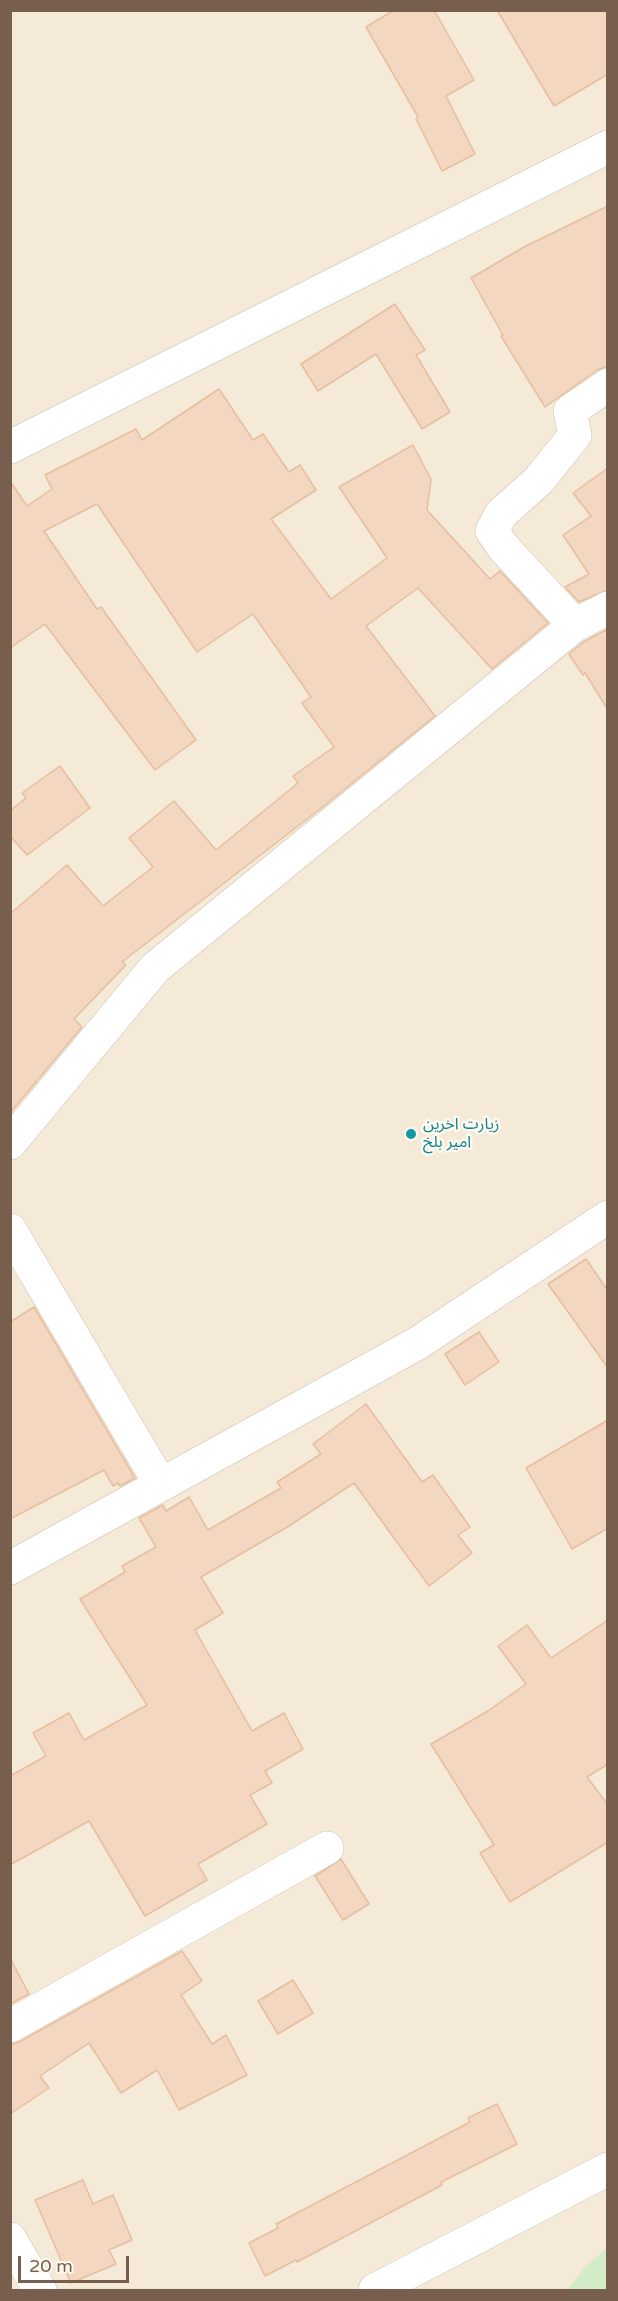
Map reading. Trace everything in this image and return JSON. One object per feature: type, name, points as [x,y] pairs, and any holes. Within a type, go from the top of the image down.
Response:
[{"type":"street","points":[[10,447],[608,147]]},
{"type":"street","points":[[575,625],[503,547],[492,531],[501,514],[539,480],[575,435],[570,411],[608,385]]},
{"type":"street","points":[[10,1143],[155,968],[575,625],[608,608]]},
{"type":"street","points":[[10,1568],[418,1343],[608,1218]]},
{"type":"street","points":[[10,1230],[161,1485]]},
{"type":"street","points":[[10,2026],[327,1848]]},
{"type":"street","points":[[375,2290],[608,2169]]},
{"type":"street","points":[[10,2239],[40,2290]]},
{"type":"shaded area","points":[[11,11],[607,11],[607,2290],[11,2290]]},
{"type":"green space","points":[[607,2248],[607,2290],[567,2290],[585,2267]]},
{"type":"building","points":[[394,10],[434,10],[474,80],[446,96],[475,154],[442,171],[416,119],[418,117],[366,27]]},
{"type":"building","points":[[497,10],[608,10],[608,74],[554,106]]},
{"type":"building","points":[[608,206],[608,366],[597,370],[545,407],[501,336],[503,335],[471,278],[524,247]]},
{"type":"building","points":[[395,304],[425,350],[416,355],[450,412],[422,429],[376,354],[318,391],[301,364]]},
{"type":"building","points":[[219,389],[253,440],[263,434],[289,472],[300,465],[316,490],[271,519],[331,599],[387,558],[339,487],[413,445],[431,479],[427,510],[490,579],[500,571],[548,623],[492,669],[418,588],[366,626],[435,716],[320,809],[122,962],[126,965],[74,1019],[82,1027],[10,1113],[10,914],[67,865],[103,906],[153,867],[129,838],[174,801],[216,850],[298,783],[293,776],[334,747],[302,703],[311,697],[253,614],[197,652],[97,504],[44,531],[97,609],[101,607],[196,740],[155,770],[45,624],[10,648],[10,481],[27,506],[52,489],[45,475],[136,429],[142,440]]},
{"type":"building","points":[[608,468],[608,590],[579,602],[565,587],[589,574],[563,535],[591,516],[573,493]]},
{"type":"building","points":[[608,629],[608,710],[585,673],[583,675],[569,654],[585,641]]},
{"type":"building","points":[[60,766],[90,808],[27,855],[10,836],[10,811],[26,798],[22,793]]},
{"type":"building","points":[[586,1259],[608,1291],[608,1368],[548,1284]]},
{"type":"building","points":[[34,1307],[135,1478],[120,1486],[118,1483],[113,1486],[104,1470],[10,1519],[10,1322]]},
{"type":"building","points":[[479,1332],[499,1362],[465,1385],[445,1354]]},
{"type":"building","points":[[366,1404],[422,1482],[433,1475],[470,1527],[458,1535],[472,1553],[429,1586],[354,1483],[289,1526],[201,1577],[223,1613],[195,1630],[252,1731],[284,1713],[303,1749],[265,1771],[272,1783],[250,1795],[267,1824],[198,1864],[207,1880],[145,1916],[89,1821],[10,1865],[10,1776],[46,1756],[33,1733],[69,1713],[84,1740],[147,1705],[80,1599],[125,1572],[122,1566],[156,1547],[139,1518],[163,1505],[166,1511],[189,1497],[208,1530],[281,1488],[277,1482],[321,1454],[313,1444]]},
{"type":"building","points":[[608,1420],[608,1528],[572,1549],[526,1468]]},
{"type":"building","points":[[608,1620],[608,1764],[587,1777],[608,1805],[608,1842],[510,1902],[480,1853],[494,1845],[431,1744],[488,1711],[526,1684],[498,1646],[527,1625],[551,1658]]},
{"type":"building","points":[[341,1859],[369,1904],[343,1920],[315,1876]]},
{"type":"building","points":[[182,1951],[202,1981],[181,1995],[212,2044],[226,2035],[247,2075],[179,2110],[157,2070],[121,2093],[89,2043],[40,2076],[49,2088],[10,2114],[10,2045]]},
{"type":"building","points":[[10,1958],[29,1994],[10,2004]]},
{"type":"building","points":[[293,1980],[313,2013],[278,2034],[258,2001]]},
{"type":"building","points":[[497,2104],[517,2144],[441,2182],[442,2185],[297,2262],[296,2260],[265,2276],[249,2243],[278,2228],[276,2224],[470,2122],[468,2118]]},
{"type":"building","points":[[83,2180],[93,2204],[113,2195],[132,2240],[109,2250],[116,2264],[71,2283],[35,2200]]},
{"type":"place","name":"زیارت اخرین امیر بلخ","points":[[411,1134]]}]
